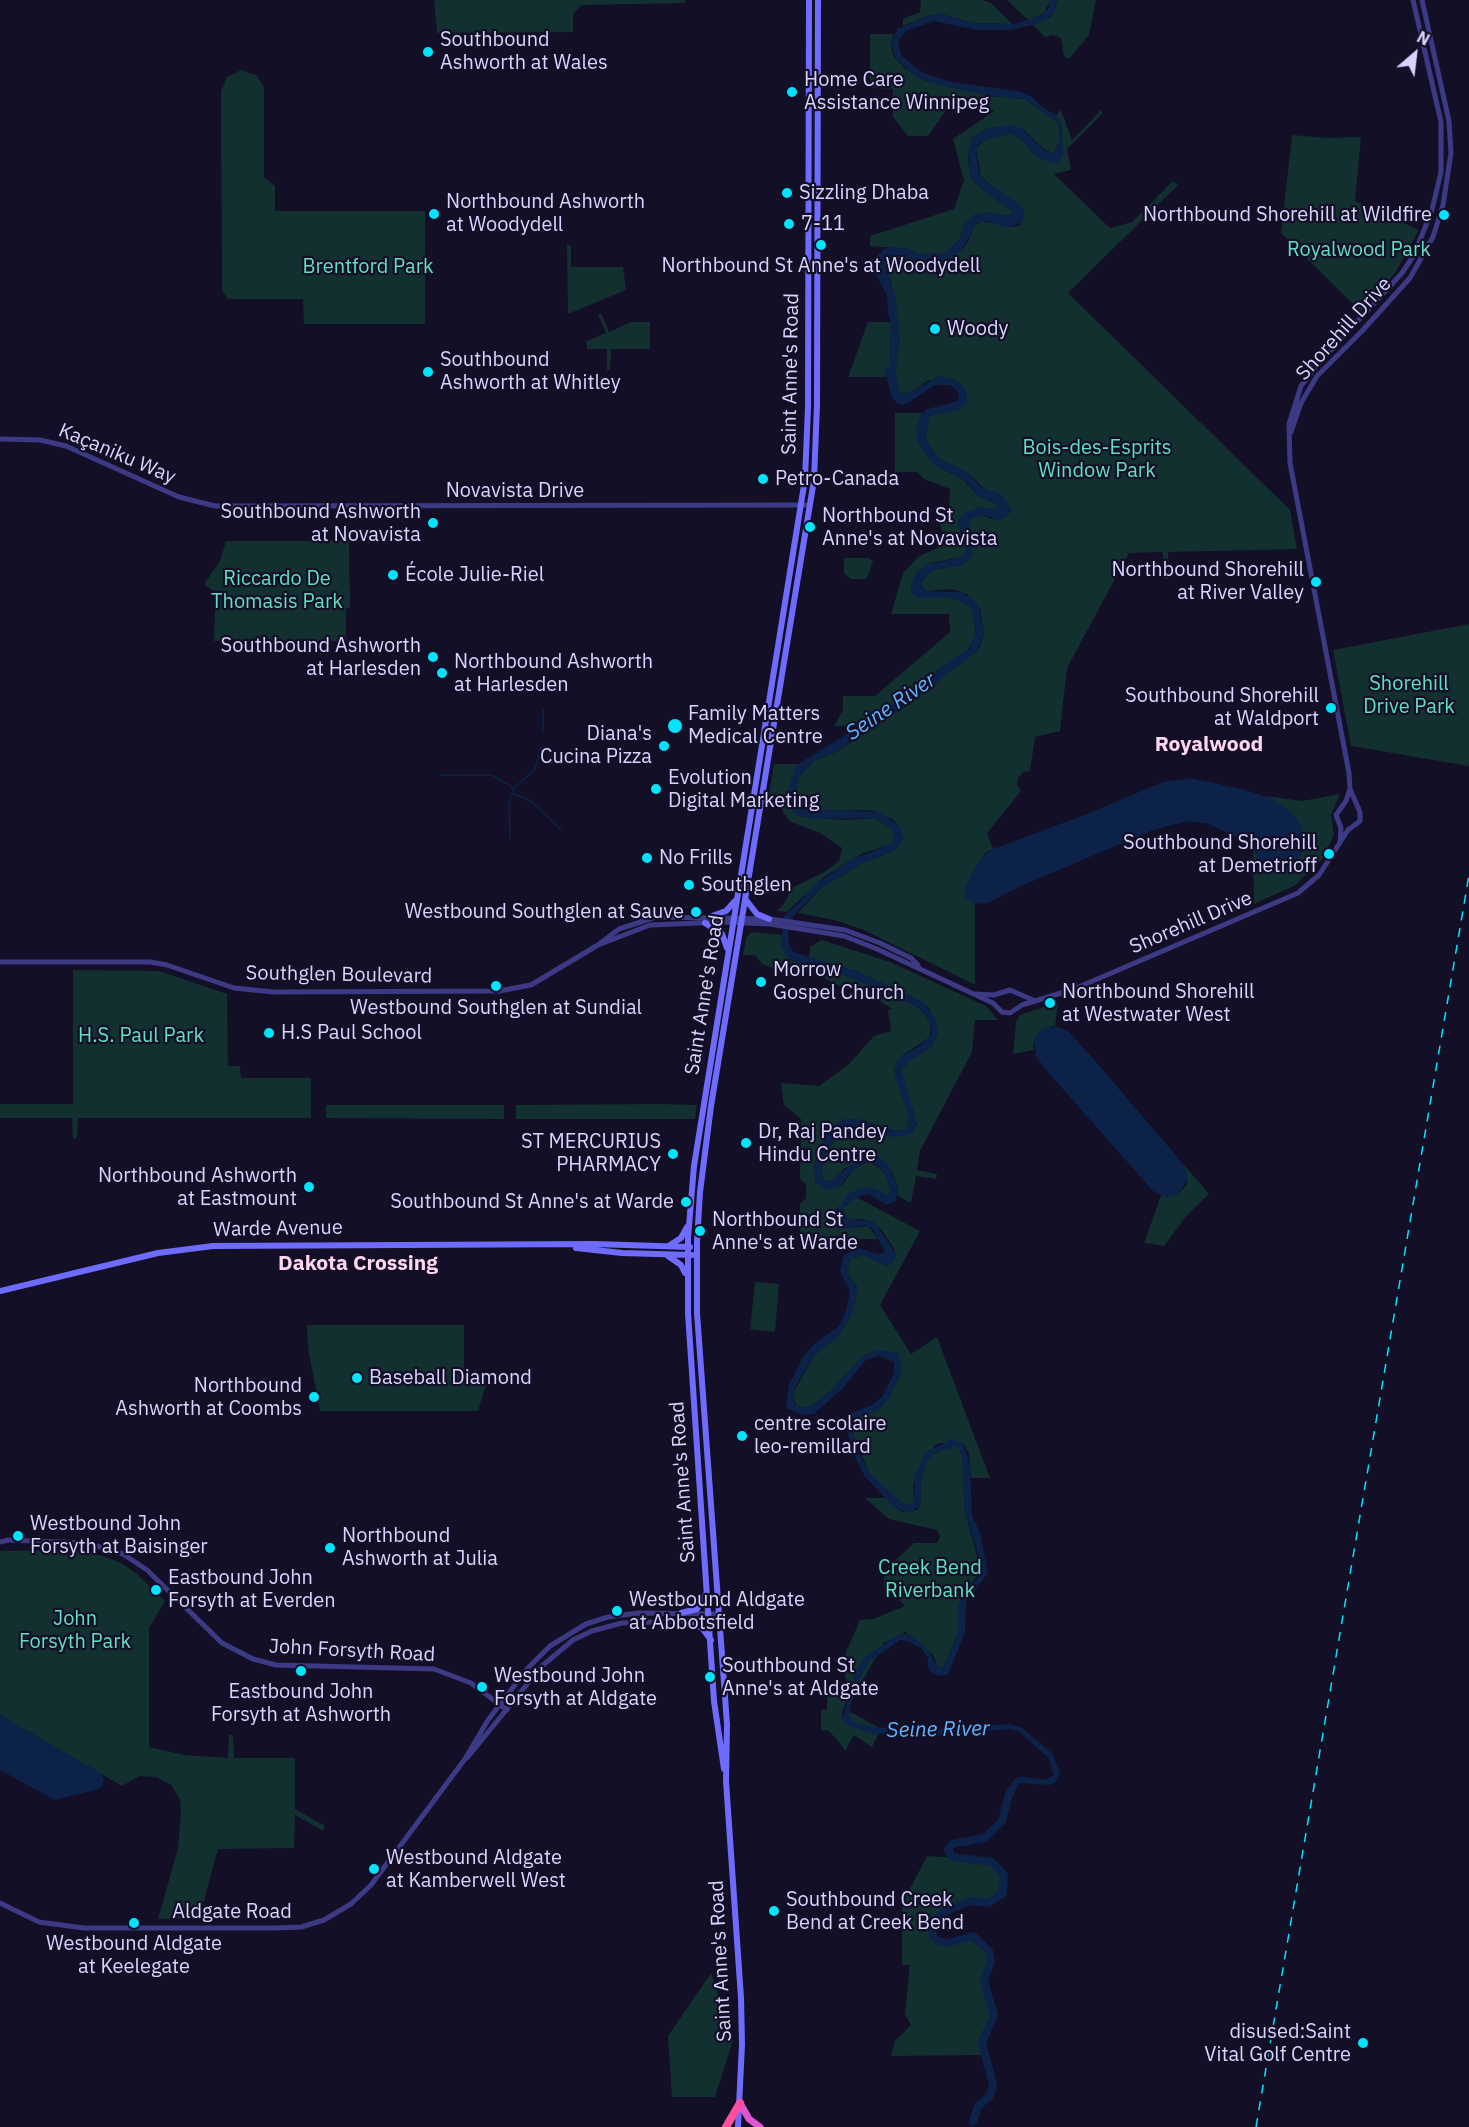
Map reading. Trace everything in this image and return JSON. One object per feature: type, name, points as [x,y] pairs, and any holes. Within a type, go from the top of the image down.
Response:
[{"type":"highway","points":[[726,2127],[740,2103]]},
{"type":"highway","points":[[740,2103],[749,2119],[760,2127]]},
{"type":"main road","name":"Saint Anne's Road","points":[[726,1781],[716,1719],[688,1288],[689,1221],[694,1166],[801,506],[808,430],[809,0]]},
{"type":"main road","name":"Saint Anne's Road","points":[[738,2127],[742,2023],[726,1781],[727,1724],[696,1306],[696,1247],[705,1148],[810,506],[817,415],[818,0]]},
{"type":"main road","points":[[809,118],[818,118]]},
{"type":"main road","points":[[796,538],[804,545]]},
{"type":"main road","points":[[712,916],[726,911],[738,895]]},
{"type":"main road","points":[[746,900],[757,914],[770,920]]},
{"type":"main road","points":[[705,923],[722,934],[728,957]]},
{"type":"main road","points":[[660,1246],[671,1245],[681,1238],[689,1221]]},
{"type":"main road","name":"Warde Avenue","points":[[561,1245],[622,1253],[696,1256]]},
{"type":"main road","name":"Warde Avenue","points":[[0,1291],[158,1253],[213,1246],[696,1247]]},
{"type":"main road","points":[[664,1255],[681,1265],[688,1288]]},
{"type":"main road","points":[[681,1613],[701,1606],[708,1591]]},
{"type":"main road","points":[[685,1621],[702,1628],[711,1640]]},
{"type":"street","name":"Shorehill Drive","points":[[1018,1008],[1034,1000],[1048,998],[1082,986],[1298,892],[1319,875],[1350,828],[1357,826],[1361,819],[1350,789],[1347,762],[1290,464],[1290,415],[1301,386],[1319,363],[1402,273],[1416,252],[1432,210],[1441,172],[1441,122],[1413,0]]},
{"type":"street","name":"Shorehill Drive","points":[[1289,436],[1301,403],[1317,376],[1410,278],[1432,237],[1443,205],[1451,153],[1449,121],[1422,0]]},
{"type":"street","name":"Kaçaniku Way","points":[[0,439],[40,440],[66,446],[179,497],[220,506]]},
{"type":"street","name":"Novavista Drive","points":[[220,506],[810,506]]},
{"type":"street","name":"Shorehill Drive","points":[[1340,842],[1340,825],[1336,815],[1344,804],[1350,789]]},
{"type":"street","points":[[1344,804],[1355,805]]},
{"type":"street","points":[[1340,825],[1350,828]]},
{"type":"street","name":"Southglen Boulevard","points":[[0,962],[150,962],[167,964],[234,988],[273,992],[499,991],[540,980],[598,945],[619,929],[656,917],[712,916],[742,921]]},
{"type":"street","name":"Southglen Boulevard","points":[[598,945],[651,925],[734,920]]},
{"type":"street","points":[[742,921],[770,920],[845,930],[911,958],[921,968],[975,994],[997,1006],[1006,1014],[1018,1008],[1017,995]]},
{"type":"street","points":[[975,994],[999,994],[1010,990],[1017,995],[1034,1000]]},
{"type":"street","points":[[997,1006],[999,994]]},
{"type":"street","name":"John Forsyth Road","points":[[0,1540],[87,1543],[123,1554],[147,1570],[222,1643],[253,1659],[276,1665],[434,1669],[464,1680],[507,1710]]},
{"type":"street","name":"Aldgate Road","points":[[465,1759],[500,1704],[541,1654],[568,1633],[586,1624],[622,1614],[681,1613],[718,1617]]},
{"type":"street","name":"Aldgate Road","points":[[0,1903],[28,1919],[66,1926],[275,1929],[312,1924],[333,1916],[361,1895],[465,1759],[548,1659],[581,1636],[622,1623],[685,1621],[710,1617]]},
{"type":"green space","points":[[434,0],[685,0],[685,3],[581,5],[573,14],[573,32],[437,33]]},
{"type":"green space","points":[[921,0],[983,0],[991,3],[1012,24],[974,23],[941,14],[927,16],[903,26],[903,19],[920,12]]},
{"type":"green space","points":[[1007,0],[1050,1],[1044,13],[1029,21]]},
{"type":"green space","points":[[1057,0],[1096,0],[1089,35],[1069,59],[1064,56],[1061,38],[1053,35],[1045,37],[1033,25],[1049,18],[1054,13]]},
{"type":"green space","points":[[870,34],[894,34],[891,42],[893,55],[904,68],[923,80],[989,96],[1025,99],[1059,123],[1060,139],[1054,154],[1044,149],[1023,129],[989,128],[972,138],[968,159],[971,177],[980,188],[1010,209],[1012,213],[1008,216],[994,213],[974,215],[964,224],[960,239],[945,253],[917,254],[908,249],[870,246],[870,236],[954,209],[964,180],[953,139],[994,111],[953,100],[928,136],[908,136],[893,117],[893,89],[870,88]]},
{"type":"green space","name":"Brentford Park","points":[[241,70],[256,75],[264,87],[264,177],[275,186],[275,211],[425,211],[425,324],[304,324],[303,299],[228,299],[222,291],[221,91],[227,77]]},
{"type":"green space","name":"Bois-des-Esprits Window Park","points":[[1061,110],[1072,140],[1101,110],[1103,113],[1067,149],[1071,170],[1054,174],[1110,228],[1132,222],[1173,181],[1178,185],[1068,293],[1290,510],[1297,549],[1168,552],[1169,579],[1163,579],[1163,552],[1129,553],[1067,668],[1060,731],[1035,737],[1030,771],[1023,772],[1018,778],[1017,785],[1021,791],[987,833],[993,849],[984,854],[975,904],[975,985],[864,930],[834,920],[798,913],[820,889],[862,863],[896,850],[900,827],[892,819],[871,810],[808,811],[796,802],[796,790],[799,777],[815,760],[836,752],[891,715],[977,651],[980,646],[984,633],[980,608],[967,594],[952,589],[927,591],[920,584],[933,570],[966,563],[972,534],[968,524],[972,518],[983,515],[991,519],[1010,513],[967,472],[938,458],[926,439],[928,416],[961,409],[963,386],[929,380],[912,391],[901,394],[899,392],[895,373],[899,346],[898,320],[891,282],[883,262],[890,256],[905,255],[915,260],[961,251],[968,242],[973,227],[981,221],[1013,227],[1020,225],[1022,208],[981,177],[976,148],[985,140],[1011,133],[1021,139],[1032,152],[1063,157],[1061,123],[1056,115]]},
{"type":"green space","name":"Royalwood Park","points":[[1292,135],[1328,138],[1361,137],[1355,201],[1419,230],[1395,273],[1361,312],[1281,233]]},
{"type":"green space","points":[[567,245],[571,245],[571,267],[623,267],[626,290],[568,314]]},
{"type":"green space","points":[[601,313],[609,332],[631,322],[650,322],[650,349],[611,349],[610,370],[607,370],[607,349],[587,349],[587,341],[606,333],[598,314]]},
{"type":"green space","points":[[868,322],[891,322],[890,366],[885,370],[886,377],[848,377]]},
{"type":"green space","points":[[895,413],[922,413],[916,431],[938,467],[963,479],[978,496],[999,505],[994,510],[980,507],[960,531],[967,544],[967,551],[962,557],[930,563],[916,573],[911,586],[968,603],[973,612],[976,637],[965,653],[942,666],[900,701],[859,726],[834,726],[843,710],[843,696],[875,696],[950,632],[949,614],[891,614],[903,573],[919,556],[946,544],[938,519],[942,519],[949,508],[950,489],[924,479],[917,472],[895,472]]},
{"type":"green space","name":"Riccardo De Thomasis Park","points":[[226,541],[349,541],[350,608],[346,608],[346,641],[214,641],[215,612],[221,597],[204,584],[220,561]]},
{"type":"green space","points":[[844,558],[869,558],[873,561],[866,579],[851,579],[844,573]]},
{"type":"green space","name":"Shorehill Drive Park","points":[[1469,624],[1469,766],[1351,746],[1333,650]]},
{"type":"green space","points":[[774,764],[798,764],[787,794],[798,816],[843,820],[875,818],[890,827],[896,835],[894,841],[889,845],[861,854],[824,877],[787,912],[777,911],[784,904],[792,888],[826,871],[839,861],[842,848],[820,833],[789,821],[782,810],[781,795],[769,795]]},
{"type":"green space","points":[[1340,794],[1331,815],[1334,835],[1321,861],[1294,886],[1254,904],[1253,849],[1260,860],[1296,817],[1266,796],[1302,801]]},
{"type":"green space","points":[[751,932],[782,935],[781,946],[792,961],[833,970],[917,1006],[930,1021],[930,1037],[903,1055],[894,1069],[909,1118],[907,1129],[895,1131],[858,1119],[832,1127],[817,1154],[814,1167],[816,1183],[842,1185],[854,1169],[869,1161],[885,1173],[891,1193],[886,1195],[870,1187],[836,1209],[854,1228],[868,1226],[878,1239],[800,1239],[800,1204],[806,1198],[806,1185],[800,1179],[801,1119],[784,1105],[781,1083],[819,1086],[848,1065],[874,1036],[891,1031],[888,1010],[892,1009],[861,989],[845,989],[815,973],[777,970],[762,964],[755,955],[743,955],[746,938]]},
{"type":"green space","points":[[822,940],[890,962],[986,1006],[998,1020],[975,1020],[972,1052],[920,1151],[917,1170],[937,1174],[936,1179],[916,1176],[911,1203],[898,1196],[898,1187],[892,1171],[878,1157],[845,1168],[832,1182],[824,1181],[821,1173],[824,1155],[844,1128],[864,1128],[895,1137],[917,1125],[901,1070],[909,1061],[932,1047],[930,1009],[920,1001],[856,971],[809,958],[810,947]]},
{"type":"green space","name":"H.S. Paul Park","points":[[73,970],[159,971],[227,994],[228,1066],[240,1066],[241,1078],[311,1078],[311,1118],[78,1118],[77,1138],[73,1139],[72,1118],[0,1118],[0,1104],[73,1104]]},
{"type":"green space","points":[[1058,1002],[1055,1026],[1051,1026],[1033,1045],[1034,1050],[1013,1054],[1016,1022],[1020,1015]]},
{"type":"green space","points":[[326,1105],[504,1105],[504,1119],[326,1118]]},
{"type":"green space","points":[[516,1105],[697,1105],[695,1119],[516,1119]]},
{"type":"green space","points":[[1184,1165],[1209,1194],[1187,1215],[1164,1246],[1144,1243],[1161,1196],[1179,1194],[1187,1184]]},
{"type":"green space","points":[[856,1197],[920,1231],[880,1305],[911,1354],[937,1337],[990,1478],[971,1478],[969,1454],[963,1443],[935,1445],[913,1484],[914,1501],[909,1506],[901,1504],[869,1473],[853,1434],[855,1417],[880,1408],[889,1398],[901,1373],[902,1370],[891,1352],[877,1350],[862,1357],[831,1391],[811,1406],[803,1408],[797,1406],[792,1395],[814,1356],[827,1344],[855,1304],[857,1287],[847,1272],[850,1259],[863,1255],[887,1266],[894,1261],[895,1250],[881,1229],[863,1219],[850,1220],[842,1214],[844,1208]]},
{"type":"green space","points":[[755,1282],[779,1284],[775,1332],[750,1329]]},
{"type":"green space","points":[[307,1325],[464,1325],[464,1381],[487,1381],[478,1411],[320,1411],[308,1348]]},
{"type":"green space","name":"Creek Bend Riverbank","points":[[951,1446],[958,1446],[962,1455],[965,1512],[981,1570],[960,1601],[958,1634],[944,1666],[938,1667],[933,1655],[905,1632],[884,1643],[856,1692],[851,1688],[842,1713],[842,1719],[847,1710],[881,1729],[872,1747],[854,1735],[845,1751],[827,1730],[821,1730],[821,1710],[827,1710],[827,1687],[848,1686],[844,1673],[837,1673],[860,1620],[873,1619],[905,1606],[888,1588],[884,1588],[884,1571],[914,1543],[937,1543],[940,1537],[937,1530],[889,1519],[865,1498],[887,1498],[894,1507],[903,1512],[917,1510],[920,1506],[921,1478],[927,1460]]},
{"type":"green space","name":"John Forsyth Park","points":[[74,1550],[103,1556],[121,1563],[136,1573],[165,1601],[149,1628],[149,1747],[184,1755],[228,1758],[229,1735],[233,1735],[234,1758],[295,1758],[295,1809],[325,1826],[323,1831],[295,1815],[294,1848],[218,1849],[199,1918],[158,1919],[178,1848],[180,1800],[171,1785],[156,1777],[140,1776],[122,1786],[0,1715],[0,1551]]},
{"type":"green space","points":[[927,1856],[988,1860],[1000,1870],[1006,1888],[997,1899],[972,1902],[941,1915],[936,1919],[932,1931],[936,1941],[942,1942],[972,1936],[982,1942],[990,1952],[991,1962],[986,1973],[985,1986],[994,2016],[992,2023],[982,2032],[979,2041],[984,2055],[891,2056],[895,2041],[911,2025],[905,2014],[910,1965],[902,1965],[902,1904]]},
{"type":"green space","points":[[711,1973],[733,2040],[715,2097],[672,2097],[668,2036]]},
{"type":"water","name":"Seine River","points":[[1050,0],[1057,0],[1054,13],[1044,21],[1033,25],[1009,30],[977,30],[934,21],[906,31],[898,41],[901,55],[921,72],[947,81],[1022,92],[1032,97],[1046,110],[1055,114],[1061,123],[1063,157],[1056,163],[1036,156],[1021,139],[1011,133],[981,142],[976,148],[979,173],[983,179],[1018,203],[1024,210],[1023,221],[1009,228],[986,221],[977,223],[961,251],[946,260],[921,262],[899,255],[890,256],[883,262],[895,295],[900,341],[895,373],[899,392],[902,394],[912,391],[939,376],[953,379],[963,386],[967,392],[967,404],[956,411],[929,416],[926,439],[938,458],[967,472],[982,488],[1001,494],[1012,510],[1006,517],[998,520],[983,515],[972,518],[968,524],[975,543],[971,558],[960,566],[933,570],[920,584],[926,591],[962,592],[978,603],[984,633],[977,651],[900,711],[872,725],[836,752],[815,760],[799,777],[796,799],[803,809],[881,812],[900,827],[904,839],[896,850],[862,863],[820,889],[793,916],[788,934],[790,948],[794,952],[856,971],[923,1002],[936,1019],[938,1033],[932,1047],[909,1061],[901,1070],[917,1122],[912,1134],[895,1137],[864,1128],[844,1128],[824,1155],[821,1176],[828,1183],[864,1155],[873,1155],[887,1162],[898,1187],[896,1201],[886,1205],[869,1194],[863,1195],[847,1204],[842,1213],[850,1220],[874,1221],[896,1254],[894,1261],[887,1266],[862,1255],[850,1259],[847,1272],[858,1290],[852,1314],[839,1336],[814,1356],[795,1387],[793,1401],[800,1408],[811,1406],[831,1391],[862,1357],[877,1350],[898,1353],[902,1370],[889,1398],[878,1410],[852,1420],[855,1445],[869,1473],[906,1506],[914,1501],[915,1475],[926,1452],[952,1439],[963,1443],[970,1465],[972,1515],[980,1533],[988,1573],[966,1602],[965,1633],[948,1674],[943,1676],[933,1674],[928,1668],[928,1658],[921,1648],[908,1641],[900,1640],[869,1662],[851,1704],[849,1716],[854,1722],[874,1728],[910,1726],[937,1729],[1009,1724],[1021,1727],[1052,1753],[1060,1773],[1056,1782],[1050,1785],[1019,1783],[1011,1801],[1005,1801],[1009,1787],[1016,1778],[1045,1780],[1054,1775],[1048,1757],[1018,1731],[1010,1729],[931,1736],[910,1733],[873,1734],[847,1725],[842,1719],[856,1670],[864,1658],[899,1634],[909,1634],[925,1646],[938,1667],[944,1666],[958,1634],[958,1605],[965,1591],[978,1578],[981,1564],[965,1512],[962,1456],[958,1446],[936,1452],[927,1460],[921,1478],[920,1506],[909,1513],[894,1507],[865,1477],[852,1451],[845,1420],[849,1414],[872,1405],[882,1397],[894,1373],[894,1362],[878,1356],[865,1361],[843,1388],[814,1414],[802,1415],[786,1408],[789,1384],[803,1357],[814,1344],[839,1326],[846,1311],[850,1292],[840,1271],[844,1255],[858,1248],[878,1254],[885,1252],[872,1228],[865,1225],[849,1229],[840,1226],[835,1221],[835,1213],[848,1194],[860,1188],[872,1188],[886,1195],[891,1193],[885,1173],[873,1162],[865,1162],[854,1169],[840,1186],[826,1190],[816,1183],[814,1167],[817,1154],[832,1127],[844,1119],[858,1119],[895,1131],[907,1129],[909,1118],[895,1077],[895,1065],[899,1058],[921,1045],[931,1034],[930,1021],[919,1007],[833,970],[798,964],[786,955],[781,946],[784,916],[812,887],[850,860],[889,845],[896,839],[890,827],[875,818],[811,819],[796,815],[790,807],[787,794],[795,766],[900,701],[942,666],[970,648],[976,632],[971,607],[954,598],[917,598],[911,593],[911,586],[916,573],[928,564],[960,558],[965,553],[966,539],[958,525],[958,520],[964,513],[980,507],[996,509],[999,505],[978,496],[964,479],[934,465],[918,443],[916,431],[921,414],[927,409],[958,401],[959,395],[956,389],[949,385],[935,385],[902,405],[891,396],[885,370],[890,366],[891,322],[887,296],[875,272],[874,259],[890,247],[908,249],[918,254],[945,253],[960,239],[964,224],[974,215],[988,212],[1008,216],[1012,213],[1010,209],[980,188],[971,177],[968,151],[974,136],[989,128],[1014,125],[1022,129],[1044,150],[1054,154],[1060,139],[1059,123],[1025,99],[989,96],[916,77],[896,59],[891,42],[898,29],[927,16],[941,14],[974,23],[1014,24],[1042,15],[1049,7]]},
{"type":"water","points":[[1191,778],[1246,790],[1275,800],[1296,817],[1302,827],[1304,847],[1299,860],[1286,869],[1270,868],[1260,860],[1246,842],[1209,824],[1188,821],[1153,830],[1019,887],[988,903],[974,904],[966,898],[965,887],[980,859],[993,849],[1087,814],[1163,782]]},
{"type":"water","points":[[1056,1026],[1067,1030],[1184,1165],[1188,1178],[1179,1194],[1167,1198],[1153,1191],[1046,1070],[1036,1056],[1034,1040],[1042,1029]]},
{"type":"water","points":[[0,1715],[100,1773],[104,1779],[103,1786],[96,1790],[55,1800],[0,1770]]},
{"type":"waterway","points":[[543,709],[543,733]]},
{"type":"waterway","points":[[510,838],[509,802],[514,788],[535,769],[541,746]]},
{"type":"waterway","points":[[441,775],[492,775],[514,788]]},
{"type":"waterway","points":[[512,793],[531,801],[561,830]]},
{"type":"waterway","name":"Seine River","points":[[973,2122],[978,2106],[990,2096],[993,2084],[982,2043],[994,2015],[984,1981],[991,1961],[989,1951],[973,1936],[947,1943],[933,1937],[932,1930],[936,1918],[948,1910],[970,1901],[989,1903],[1003,1893],[1004,1875],[992,1862],[952,1857],[948,1850],[952,1844],[985,1838],[1002,1821],[1010,1791]]},
{"type":"railway","points":[[1256,2127],[1469,875]]},
{"type":"place","name":"Southbound Ashworth at Wales","points":[[428,52]]},
{"type":"place","name":"Home Care Assistance Winnipeg","points":[[792,92]]},
{"type":"place","name":"Sizzling Dhaba","points":[[787,193]]},
{"type":"place","name":"Northbound Ashworth at Woodydell","points":[[434,214]]},
{"type":"place","name":"Northbound Shorehill at Wildfire","points":[[1444,215]]},
{"type":"place","name":"7-11","points":[[789,224]]},
{"type":"place","name":"Northbound St Anne's at Woodydell","points":[[821,245]]},
{"type":"place","name":"Woody","points":[[935,329]]},
{"type":"place","name":"Southbound Ashworth at Whitley","points":[[428,372]]},
{"type":"place","name":"Petro-Canada","points":[[763,479]]},
{"type":"place","name":"Southbound Ashworth at Novavista","points":[[433,523]]},
{"type":"place","name":"Northbound St Anne's at Novavista","points":[[810,527]]},
{"type":"place","name":"École Julie-Riel","points":[[393,575]]},
{"type":"place","name":"Northbound Shorehill at River Valley","points":[[1316,582]]},
{"type":"place","name":"Southbound Ashworth at Harlesden","points":[[433,657]]},
{"type":"place","name":"Northbound Ashworth at Harlesden","points":[[442,673]]},
{"type":"place","name":"Southbound Shorehill at Waldport","points":[[1331,708]]},
{"type":"place","name":"Family Matters Medical Centre","points":[[675,726]]},
{"type":"place","name":"Diana's Cucina Pizza","points":[[664,746]]},
{"type":"place","name":"Evolution Digital Marketing","points":[[656,789]]},
{"type":"place","name":"Southbound Shorehill at Demetrioff","points":[[1329,854]]},
{"type":"place","name":"No Frills","points":[[647,858]]},
{"type":"place","name":"Southglen","points":[[689,885]]},
{"type":"place","name":"Westbound Southglen at Sauve","points":[[696,912]]},
{"type":"place","name":"Morrow Gospel Church","points":[[761,982]]},
{"type":"place","name":"Westbound Southglen at Sundial","points":[[496,986]]},
{"type":"place","name":"Northbound Shorehill at Westwater West","points":[[1050,1003]]},
{"type":"place","name":"H.S Paul School","points":[[269,1033]]},
{"type":"place","name":"Dr, Raj Pandey Hindu Centre","points":[[746,1143]]},
{"type":"place","name":"ST MERCURIUS PHARMACY","points":[[673,1154]]},
{"type":"place","name":"Northbound Ashworth at Eastmount","points":[[309,1187]]},
{"type":"place","name":"Southbound St Anne's at Warde","points":[[686,1202]]},
{"type":"place","name":"Northbound St Anne's at Warde","points":[[700,1231]]},
{"type":"place","name":"Baseball Diamond","points":[[357,1378]]},
{"type":"place","name":"Northbound Ashworth at Coombs","points":[[314,1397]]},
{"type":"place","name":"centre scolaire leo-remillard","points":[[742,1436]]},
{"type":"place","name":"Westbound John Forsyth at Baisinger","points":[[18,1536]]},
{"type":"place","name":"Northbound Ashworth at Julia","points":[[330,1548]]},
{"type":"place","name":"Eastbound John Forsyth at Everden","points":[[156,1590]]},
{"type":"place","name":"Westbound Aldgate at Abbotsfield","points":[[617,1611]]},
{"type":"place","name":"Eastbound John Forsyth at Ashworth","points":[[301,1671]]},
{"type":"place","name":"Southbound St Anne's at Aldgate","points":[[710,1677]]},
{"type":"place","name":"Westbound John Forsyth at Aldgate","points":[[482,1687]]},
{"type":"place","name":"Westbound Aldgate at Kamberwell West","points":[[374,1869]]},
{"type":"place","name":"Southbound Creek Bend at Creek Bend","points":[[774,1911]]},
{"type":"place","name":"Westbound Aldgate at Keelegate","points":[[134,1923]]},
{"type":"place","name":"disused:Saint Vital Golf Centre","points":[[1363,2043]]},
{"type":"district","name":"Royalwood","points":[[1209,745]]},
{"type":"district","name":"Dakota Crossing","points":[[358,1264]]}]
